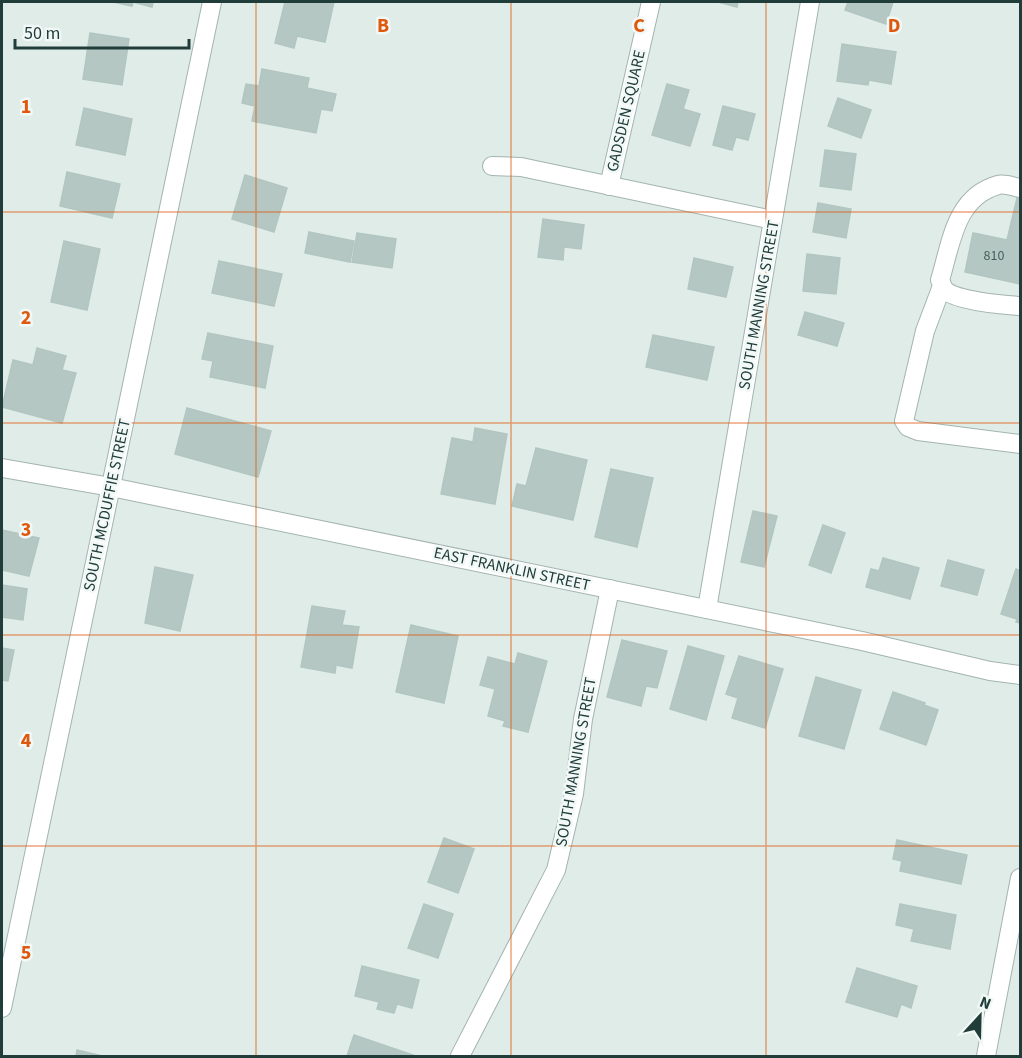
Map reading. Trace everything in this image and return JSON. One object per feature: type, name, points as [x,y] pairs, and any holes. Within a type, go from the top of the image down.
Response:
[{"type":"street","name":"SOUTH MCDUFFIE STREET","points":[[2,1008],[212,2]]},
{"type":"street","name":"GADSDEN SQUARE","points":[[609,186],[651,2]]},
{"type":"street","name":"SOUTH MANNING STREET","points":[[707,609],[810,2]]},
{"type":"street","name":"GADSDEN SQUARE","points":[[492,166],[521,167],[773,220]]},
{"type":"street","points":[[1020,188],[999,184],[972,198],[959,217],[940,280],[949,294],[975,301],[1020,306]]},
{"type":"street","points":[[942,286],[925,331],[904,421],[908,427],[918,431],[1020,444]]},
{"type":"street","name":"EAST FRANKLIN STREET","points":[[2,468],[111,487],[862,641],[990,671],[1020,675]]},
{"type":"street","name":"SOUTH MANNING STREET","points":[[460,1056],[556,870],[574,794],[583,719],[610,589]]},
{"type":"street","points":[[986,1056],[1017,922],[1020,878]]},
{"type":"building","points":[[113,2],[133,2],[132,6]]},
{"type":"building","points":[[133,2],[153,2],[152,7]]},
{"type":"building","points":[[285,2],[334,2],[325,42],[297,36],[294,48],[275,43]]},
{"type":"building","points":[[718,2],[738,2],[737,7]]},
{"type":"building","points":[[848,2],[893,2],[886,24],[845,10]]},
{"type":"building","points":[[90,33],[129,39],[122,85],[83,79]]},
{"type":"building","points":[[842,44],[896,52],[891,84],[869,80],[868,85],[837,81]]},
{"type":"building","points":[[262,69],[309,78],[307,88],[336,94],[332,111],[321,109],[316,133],[252,121],[255,106],[242,103],[246,84],[259,86]]},
{"type":"building","points":[[667,84],[689,90],[683,109],[700,114],[690,146],[652,135]]},
{"type":"building","points":[[838,98],[871,110],[861,138],[828,126]]},
{"type":"building","points":[[723,106],[755,114],[748,140],[736,137],[732,150],[713,145]]},
{"type":"building","points":[[84,108],[132,119],[125,155],[76,145]]},
{"type":"building","points":[[825,150],[856,154],[851,190],[820,186]]},
{"type":"building","points":[[67,172],[120,184],[112,218],[60,206]]},
{"type":"building","points":[[245,175],[287,188],[274,232],[232,219]]},
{"type":"building","points":[[1017,198],[1020,199],[1020,284],[965,272],[973,233],[1007,240]]},
{"type":"building","points":[[818,203],[851,209],[846,238],[813,232]]},
{"type":"building","points":[[543,219],[584,225],[581,249],[564,247],[563,260],[538,257]]},
{"type":"building","points":[[309,232],[354,241],[350,262],[305,253]]},
{"type":"building","points":[[357,233],[396,239],[392,268],[352,262]]},
{"type":"building","points":[[64,241],[100,249],[87,310],[51,302]]},
{"type":"building","points":[[807,254],[840,258],[836,294],[803,291]]},
{"type":"building","points":[[694,258],[733,267],[726,297],[688,289]]},
{"type":"building","points":[[219,261],[282,274],[274,306],[212,293]]},
{"type":"building","points":[[805,312],[844,323],[837,346],[798,335]]},
{"type":"building","points":[[208,333],[273,346],[265,388],[210,377],[213,361],[202,359]]},
{"type":"building","points":[[653,335],[714,347],[707,380],[646,367]]},
{"type":"building","points":[[37,348],[66,356],[62,370],[76,373],[62,423],[2,407],[13,360],[33,365]]},
{"type":"building","points":[[187,408],[271,431],[258,477],[175,454]]},
{"type":"building","points":[[475,428],[507,434],[495,504],[441,494],[452,438],[473,442]]},
{"type":"building","points":[[536,448],[587,460],[573,520],[512,506],[517,484],[526,486]]},
{"type":"building","points":[[611,469],[653,478],[637,547],[595,537]]},
{"type":"building","points":[[753,511],[777,516],[764,567],[741,562]]},
{"type":"building","points":[[823,525],[845,533],[831,573],[809,565]]},
{"type":"building","points":[[2,530],[39,538],[29,576],[2,570]]},
{"type":"building","points":[[883,558],[919,568],[910,599],[866,587],[871,569],[879,571]]},
{"type":"building","points":[[948,560],[984,570],[977,595],[941,586]]},
{"type":"building","points":[[155,567],[193,575],[180,631],[145,623]]},
{"type":"building","points":[[1016,569],[1020,571],[1020,623],[1016,622],[1017,619],[1001,614]]},
{"type":"building","points":[[2,585],[27,589],[23,620],[2,617]]},
{"type":"building","points":[[312,606],[345,611],[342,625],[359,627],[352,668],[336,665],[335,673],[301,667]]},
{"type":"building","points":[[411,625],[458,636],[444,703],[396,692]]},
{"type":"building","points":[[622,640],[667,651],[657,688],[646,686],[641,706],[607,697]]},
{"type":"building","points":[[688,646],[724,656],[706,720],[670,709]]},
{"type":"building","points":[[2,648],[14,650],[8,681],[2,680]]},
{"type":"building","points":[[518,653],[547,661],[528,732],[503,726],[505,721],[488,716],[495,689],[480,685],[488,657],[515,664]]},
{"type":"building","points":[[739,656],[783,669],[765,728],[732,718],[738,698],[726,694]]},
{"type":"building","points":[[816,677],[861,690],[844,749],[799,736]]},
{"type":"building","points":[[893,692],[938,710],[926,745],[880,729]]},
{"type":"building","points":[[444,838],[474,849],[458,893],[428,882]]},
{"type":"building","points":[[897,840],[967,855],[961,884],[900,871],[902,861],[893,859]]},
{"type":"building","points":[[424,904],[453,914],[438,958],[408,948]]},
{"type":"building","points":[[900,904],[956,915],[950,949],[911,941],[914,929],[896,925]]},
{"type":"building","points":[[362,966],[419,980],[412,1008],[397,1004],[394,1013],[377,1009],[379,1002],[355,996]]},
{"type":"building","points":[[857,968],[917,986],[911,1008],[901,1004],[897,1017],[846,1002]]},
{"type":"building","points":[[354,1035],[413,1055],[347,1056]]},
{"type":"building","points":[[77,1050],[102,1056],[76,1056]]}]
